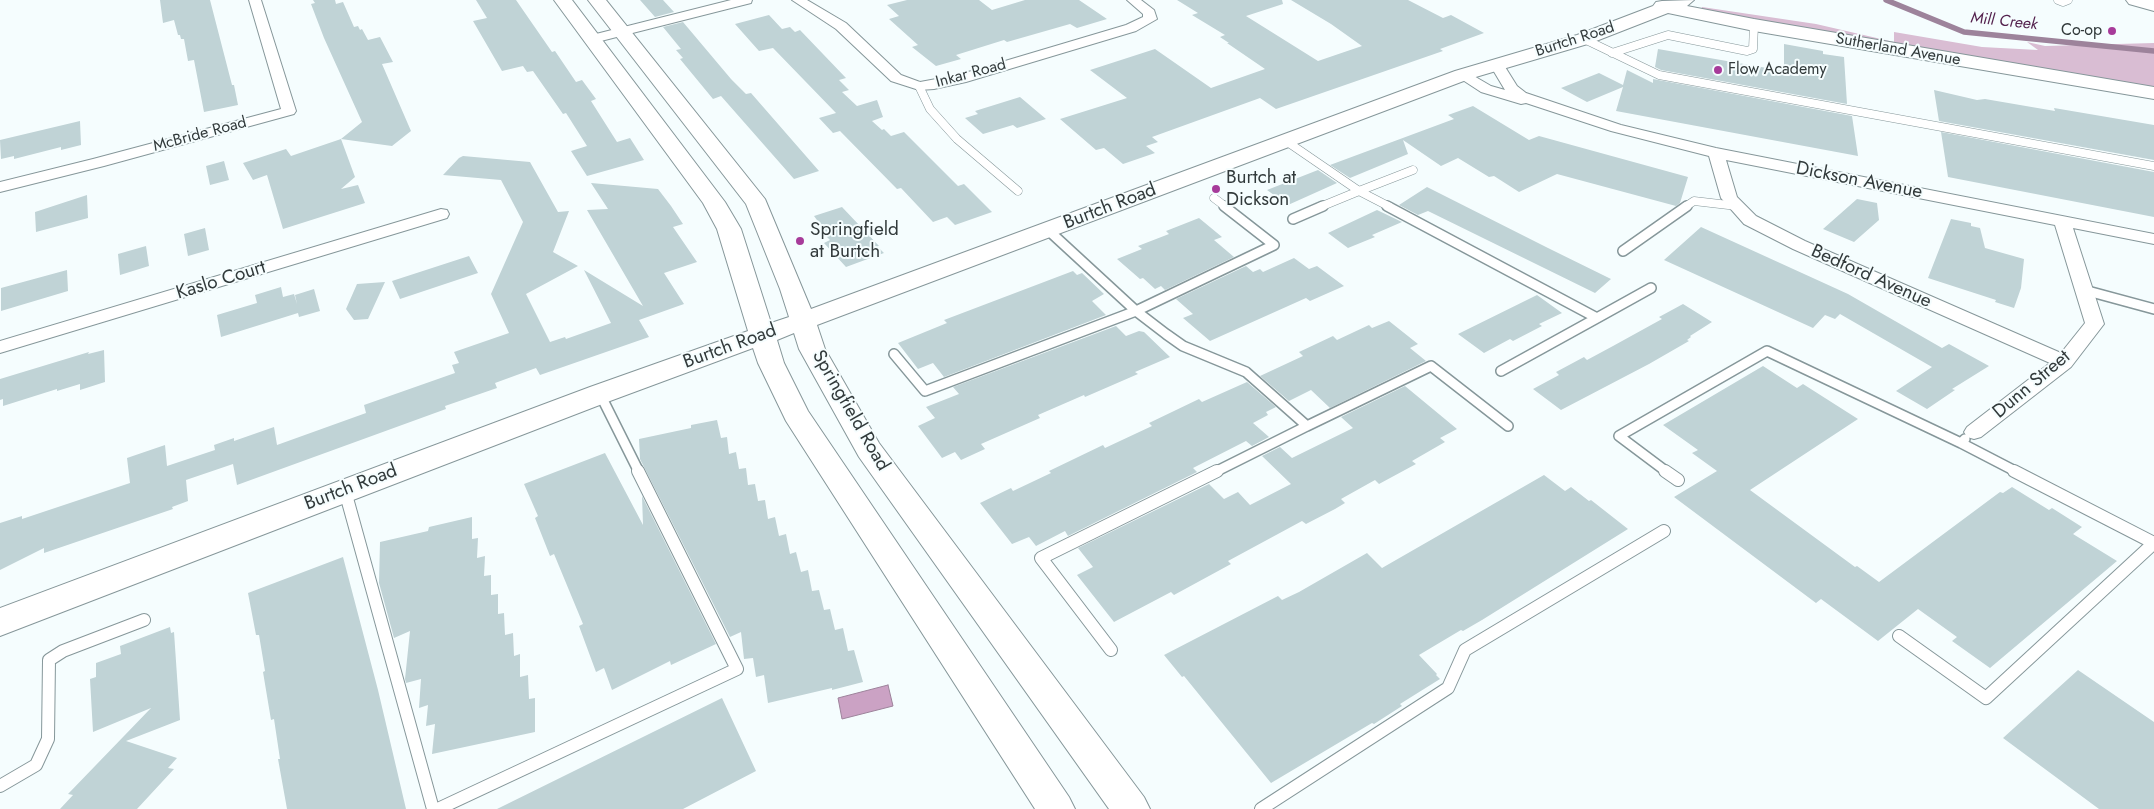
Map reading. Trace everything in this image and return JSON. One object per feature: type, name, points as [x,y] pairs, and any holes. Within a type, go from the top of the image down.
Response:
[{"type":"main road","points":[[563,0],[714,202],[729,229],[770,363],[796,414],[1056,809]]},
{"type":"main road","name":"Springfield Road","points":[[597,0],[757,204],[803,321],[812,349],[868,450],[1131,809]]},
{"type":"main road","name":"Sutherland Avenue","points":[[1644,0],[1666,8],[1754,25],[2154,93]]},
{"type":"main road","name":"Burtch Road","points":[[0,622],[600,394],[803,321],[1580,31],[1666,8],[1686,0]]},
{"type":"main road","points":[[2135,0],[2154,6]]},
{"type":"main road","name":"Burtch Road","points":[[1462,75],[1497,65],[1580,31]]},
{"type":"street","name":"McBride Road","points":[[0,187],[98,163],[289,111],[256,0]]},
{"type":"street","points":[[593,39],[746,0]]},
{"type":"street","name":"Inkar Road","points":[[798,0],[841,26],[896,78],[919,86],[934,85],[960,79],[1144,23],[1150,19],[1149,12],[1138,3]]},
{"type":"street","name":"Dickson Avenue","points":[[1497,65],[1511,89],[1521,96],[1616,128],[1716,153],[2154,239]]},
{"type":"street","name":"Dickson Avenue","points":[[1462,75],[1486,89],[1504,96],[1567,112]]},
{"type":"street","name":"Bedford Avenue","points":[[1716,153],[1729,198],[1750,220],[1799,245],[2064,362]]},
{"type":"street","name":"Kaslo Court","points":[[0,348],[441,214]]},
{"type":"street","name":"Dunn Street","points":[[1967,438],[2064,362],[2095,324],[2063,222]]},
{"type":"lane","points":[[2058,0],[2063,2],[2068,0]]},
{"type":"lane","points":[[1612,53],[1668,35],[1747,50],[1753,49],[1754,25]]},
{"type":"lane","points":[[1580,31],[1612,53],[1659,75],[2154,166]]},
{"type":"lane","points":[[919,86],[930,109],[957,139],[1018,191]]},
{"type":"lane","points":[[1286,141],[1359,191],[1597,318]]},
{"type":"lane","points":[[1293,220],[1413,170]]},
{"type":"lane","points":[[894,354],[925,391],[1136,311],[1274,246],[1214,198]]},
{"type":"lane","points":[[1623,251],[1694,201],[1737,206]]},
{"type":"lane","points":[[1048,230],[1136,311],[1183,346],[1246,372],[1307,426]]},
{"type":"lane","points":[[1501,371],[1651,288]]},
{"type":"lane","points":[[2084,290],[2154,309]]},
{"type":"lane","points":[[1678,480],[1619,436],[1767,351],[1967,438],[2154,543],[1986,698],[1899,636]]},
{"type":"lane","points":[[1112,650],[1041,558],[1431,366],[1508,426]]},
{"type":"lane","points":[[438,809],[737,669],[600,394]]},
{"type":"lane","points":[[345,491],[433,809]]},
{"type":"lane","points":[[1261,809],[1448,688],[1465,650],[1664,531]]},
{"type":"lane","points":[[0,786],[36,765],[48,738],[50,660],[63,651],[144,620]]},
{"type":"shaded area","points":[[1702,7],[1816,24],[1894,42],[1894,32],[1982,47],[2038,50],[2027,42],[2045,46],[2154,43],[2154,91],[1701,11]]},
{"type":"shaded area","points":[[888,685],[893,706],[842,719],[838,698]]},
{"type":"building","points":[[160,0],[210,0],[238,105],[204,112],[194,60],[188,61],[184,39],[181,39],[180,35],[178,35],[174,20],[163,23]]},
{"type":"building","points":[[313,0],[335,0],[336,4],[343,2],[354,27],[358,26],[360,30],[362,29],[368,40],[380,37],[393,62],[382,64],[411,131],[392,146],[341,139],[362,122],[324,38],[311,4],[315,3]]},
{"type":"building","points":[[476,0],[516,0],[552,52],[555,51],[576,82],[582,80],[596,99],[591,101],[617,142],[630,138],[644,160],[587,176],[571,151],[587,146],[566,113],[563,114],[533,71],[527,72],[523,66],[502,71],[473,21],[487,18]]},
{"type":"building","points":[[640,0],[663,0],[674,12],[655,17]]},
{"type":"building","points":[[907,0],[979,0],[992,10],[1025,0],[1079,0],[1107,19],[1077,28],[1070,24],[1007,42],[1004,40],[956,55],[961,59],[936,66],[912,47],[918,45],[889,19],[899,16],[887,5]]},
{"type":"building","points":[[1177,0],[1282,0],[1283,4],[1246,16],[1318,61],[1362,46],[1331,24],[1291,0],[1408,0],[1443,18],[1451,15],[1484,33],[1440,49],[1443,51],[1276,109],[1260,98],[1152,137],[1158,142],[1146,146],[1155,153],[1123,164],[1104,148],[1096,150],[1060,119],[1127,98],[1090,70],[1155,49],[1211,88],[1265,69],[1227,43],[1229,43],[1220,37],[1225,35],[1192,15],[1198,13]]},
{"type":"building","points":[[769,15],[782,29],[790,27],[795,32],[800,30],[846,78],[839,80],[849,90],[842,92],[857,106],[877,100],[883,117],[872,121],[882,130],[884,129],[891,136],[904,132],[958,186],[964,184],[992,212],[955,225],[947,217],[933,222],[901,188],[897,189],[840,131],[833,133],[819,118],[836,113],[773,48],[759,51],[735,24]]},
{"type":"building","points":[[683,22],[731,79],[746,94],[751,93],[819,171],[794,179],[721,96],[713,99],[680,59],[683,58],[676,50],[681,49],[663,27]]},
{"type":"building","points":[[1784,44],[1823,51],[1823,54],[1844,57],[1847,104],[1661,70],[1655,67],[1658,49],[1784,71]]},
{"type":"building","points":[[1627,70],[1653,83],[1653,79],[1852,116],[1858,156],[1616,111],[1623,87],[1587,102],[1561,88],[1599,73],[1623,85]]},
{"type":"building","points":[[1934,90],[1977,100],[1985,99],[2055,111],[2054,108],[2154,125],[2154,160],[1939,121]]},
{"type":"building","points":[[1020,97],[1046,119],[1017,128],[1013,125],[983,134],[965,118],[978,114],[975,111]]},
{"type":"building","points":[[1473,106],[1529,140],[1539,136],[1688,177],[1680,203],[1676,206],[1557,174],[1519,192],[1494,176],[1489,177],[1458,158],[1441,166],[1403,140],[1408,154],[1350,178],[1330,165],[1454,119],[1448,115]]},
{"type":"building","points":[[80,121],[81,145],[61,150],[61,147],[14,159],[14,156],[1,159],[0,140]]},
{"type":"building","points":[[1941,132],[2154,172],[2154,217],[1948,177]]},
{"type":"building","points":[[341,139],[355,177],[341,189],[358,185],[365,203],[283,229],[267,175],[253,180],[243,163],[286,149],[291,156]]},
{"type":"building","points":[[463,156],[530,162],[558,212],[569,211],[553,252],[578,266],[526,294],[550,342],[565,337],[566,339],[611,323],[584,270],[643,306],[587,210],[608,209],[591,183],[658,189],[683,224],[673,227],[697,262],[664,273],[684,304],[639,320],[649,337],[540,375],[536,368],[495,383],[497,388],[445,406],[446,409],[237,485],[233,464],[186,480],[188,501],[172,507],[173,509],[44,553],[44,548],[0,570],[0,523],[22,516],[22,519],[130,483],[127,458],[165,445],[167,466],[215,450],[214,445],[234,438],[234,441],[274,427],[277,445],[366,413],[364,405],[455,373],[452,365],[459,363],[454,352],[509,333],[491,294],[523,222],[501,180],[443,175]]},
{"type":"building","points":[[224,161],[229,180],[210,185],[206,166]]},
{"type":"building","points":[[1318,170],[1337,183],[1288,205],[1267,190]]},
{"type":"building","points":[[1427,187],[1611,279],[1595,293],[1428,211],[1418,215],[1399,205]]},
{"type":"building","points":[[87,195],[88,218],[36,232],[35,212]]},
{"type":"building","points":[[1857,199],[1877,203],[1879,220],[1854,242],[1823,229]]},
{"type":"building","points":[[842,207],[884,253],[846,267],[824,243],[830,240],[822,232],[825,231],[814,216]]},
{"type":"building","points":[[1377,210],[1402,222],[1372,235],[1375,237],[1348,248],[1328,233]]},
{"type":"building","points":[[1199,218],[1222,237],[1214,240],[1234,257],[1165,290],[1161,286],[1155,289],[1117,259],[1142,249],[1138,246],[1169,234],[1166,231]]},
{"type":"building","points":[[1951,219],[1971,223],[1971,226],[1980,228],[1985,248],[2024,259],[2021,288],[2014,308],[1995,302],[1996,300],[1928,278]]},
{"type":"building","points":[[1701,227],[1848,294],[1942,348],[1949,344],[1989,366],[1952,389],[1955,390],[1927,409],[1896,391],[1932,367],[1840,314],[1835,319],[1825,315],[1813,328],[1664,260]]},
{"type":"building","points":[[205,228],[209,250],[188,256],[184,234]]},
{"type":"building","points":[[146,246],[149,266],[120,275],[118,254]]},
{"type":"building","points":[[469,256],[478,273],[400,299],[392,281]]},
{"type":"building","points":[[1294,258],[1309,269],[1317,266],[1344,286],[1310,301],[1306,298],[1210,341],[1183,318],[1193,314],[1176,299],[1246,266],[1253,272],[1260,269],[1263,272]]},
{"type":"building","points":[[67,270],[68,291],[1,311],[1,288]]},
{"type":"building","points":[[1073,271],[1077,275],[1082,273],[1104,294],[1092,301],[1106,315],[944,377],[933,363],[918,369],[898,343],[947,323],[944,320]]},
{"type":"building","points":[[385,282],[368,319],[354,320],[346,309],[357,284]]},
{"type":"building","points":[[281,287],[283,297],[294,294],[297,304],[295,295],[314,289],[320,311],[299,317],[298,313],[221,337],[217,315],[257,303],[255,295]]},
{"type":"building","points":[[1537,295],[1562,313],[1539,324],[1542,326],[1513,341],[1510,339],[1484,353],[1458,334]]},
{"type":"building","points":[[1683,304],[1712,322],[1690,336],[1687,340],[1689,341],[1649,364],[1561,410],[1533,389],[1559,375],[1556,372],[1584,357],[1587,360],[1662,319],[1659,317]]},
{"type":"building","points":[[1389,321],[1418,344],[1410,348],[1426,361],[1330,408],[1311,390],[1289,401],[1260,376],[1303,356],[1299,352],[1333,336],[1337,340],[1369,325],[1372,328]]},
{"type":"building","points":[[1116,326],[1126,336],[1139,331],[1144,332],[1170,357],[1135,372],[1138,374],[1038,415],[1040,418],[981,444],[985,449],[961,460],[955,452],[942,458],[918,426],[935,418],[926,407],[959,394],[953,387]]},
{"type":"building","points":[[104,350],[105,382],[80,390],[80,384],[57,391],[57,389],[3,406],[3,399],[0,400],[0,379],[89,352],[88,354]]},
{"type":"building","points":[[1763,366],[1797,388],[1803,384],[1858,419],[1750,490],[1855,567],[1857,566],[1879,582],[2000,492],[2003,493],[2012,487],[2049,510],[2052,508],[2082,527],[2073,534],[2117,561],[1990,668],[1952,641],[1957,637],[1918,609],[1878,641],[1821,599],[1816,603],[1674,497],[1717,471],[1692,453],[1698,450],[1663,425]]},
{"type":"building","points":[[1247,382],[1276,407],[1266,412],[1268,415],[1253,423],[1269,437],[1252,446],[1246,441],[1193,468],[1197,472],[1068,536],[1065,531],[1036,546],[1029,537],[1012,544],[980,503],[1011,488],[1013,491],[1103,445],[1105,448],[1152,426],[1149,423],[1199,399],[1202,402]]},
{"type":"building","points":[[1405,386],[1457,429],[1440,438],[1445,442],[1412,461],[1416,464],[1379,484],[1375,480],[1341,499],[1345,503],[1335,509],[1306,524],[1302,521],[1228,561],[1231,564],[1174,595],[1171,592],[1114,622],[1077,575],[1093,567],[1078,548],[1209,484],[1224,499],[1238,492],[1250,505],[1291,484],[1262,456],[1280,447],[1292,458],[1353,428],[1341,417]]},
{"type":"building","points":[[717,420],[721,438],[727,437],[729,454],[736,452],[739,469],[746,468],[748,485],[755,484],[758,501],[765,500],[768,519],[775,517],[779,536],[786,534],[790,554],[796,552],[801,572],[808,570],[812,591],[819,590],[824,610],[830,609],[835,630],[843,628],[848,651],[854,650],[863,682],[768,703],[764,675],[756,677],[753,658],[744,659],[741,632],[730,637],[640,459],[639,439],[691,428],[691,425]]},
{"type":"building","points":[[605,453],[643,525],[642,496],[716,644],[671,665],[670,661],[612,690],[604,668],[596,672],[579,626],[583,624],[554,554],[550,556],[535,518],[538,516],[524,484]]},
{"type":"building","points":[[1544,475],[1565,491],[1571,487],[1628,529],[1482,620],[1419,655],[1440,679],[1400,704],[1402,706],[1374,724],[1372,723],[1271,783],[1184,676],[1182,677],[1164,655],[1278,596],[1282,600],[1299,592],[1367,553],[1382,568]]},
{"type":"building","points":[[472,517],[472,539],[478,538],[477,558],[485,556],[484,576],[491,575],[491,595],[498,594],[498,614],[504,613],[505,635],[513,633],[514,656],[520,654],[520,677],[528,675],[529,699],[535,698],[535,732],[432,754],[435,724],[426,726],[428,705],[419,708],[421,679],[406,683],[405,679],[410,631],[394,638],[379,583],[380,542],[428,531],[429,527]]},
{"type":"building","points":[[343,557],[378,690],[406,809],[287,809],[278,759],[280,759],[274,719],[271,720],[263,672],[265,671],[259,635],[256,635],[248,593]]},
{"type":"building","points":[[170,627],[171,633],[174,632],[180,720],[126,741],[177,758],[168,768],[174,769],[137,809],[60,809],[73,795],[68,794],[151,708],[93,732],[90,679],[96,677],[96,663],[121,654],[120,646]]},
{"type":"building","points":[[2078,670],[2154,722],[2154,809],[2099,809],[2003,738]]},
{"type":"building","points":[[722,698],[756,771],[683,809],[497,809]]},
{"type":"waterway","name":"Mill Creek","points":[[1886,0],[1964,32],[2154,51]]},
{"type":"place","name":"Co-op","points":[[2112,31]]},
{"type":"place","name":"Flow Academy","points":[[1718,70]]},
{"type":"place","name":"Burtch at Dickson","points":[[1216,189]]},
{"type":"place","name":"Springfield at Burtch","points":[[800,241]]}]
